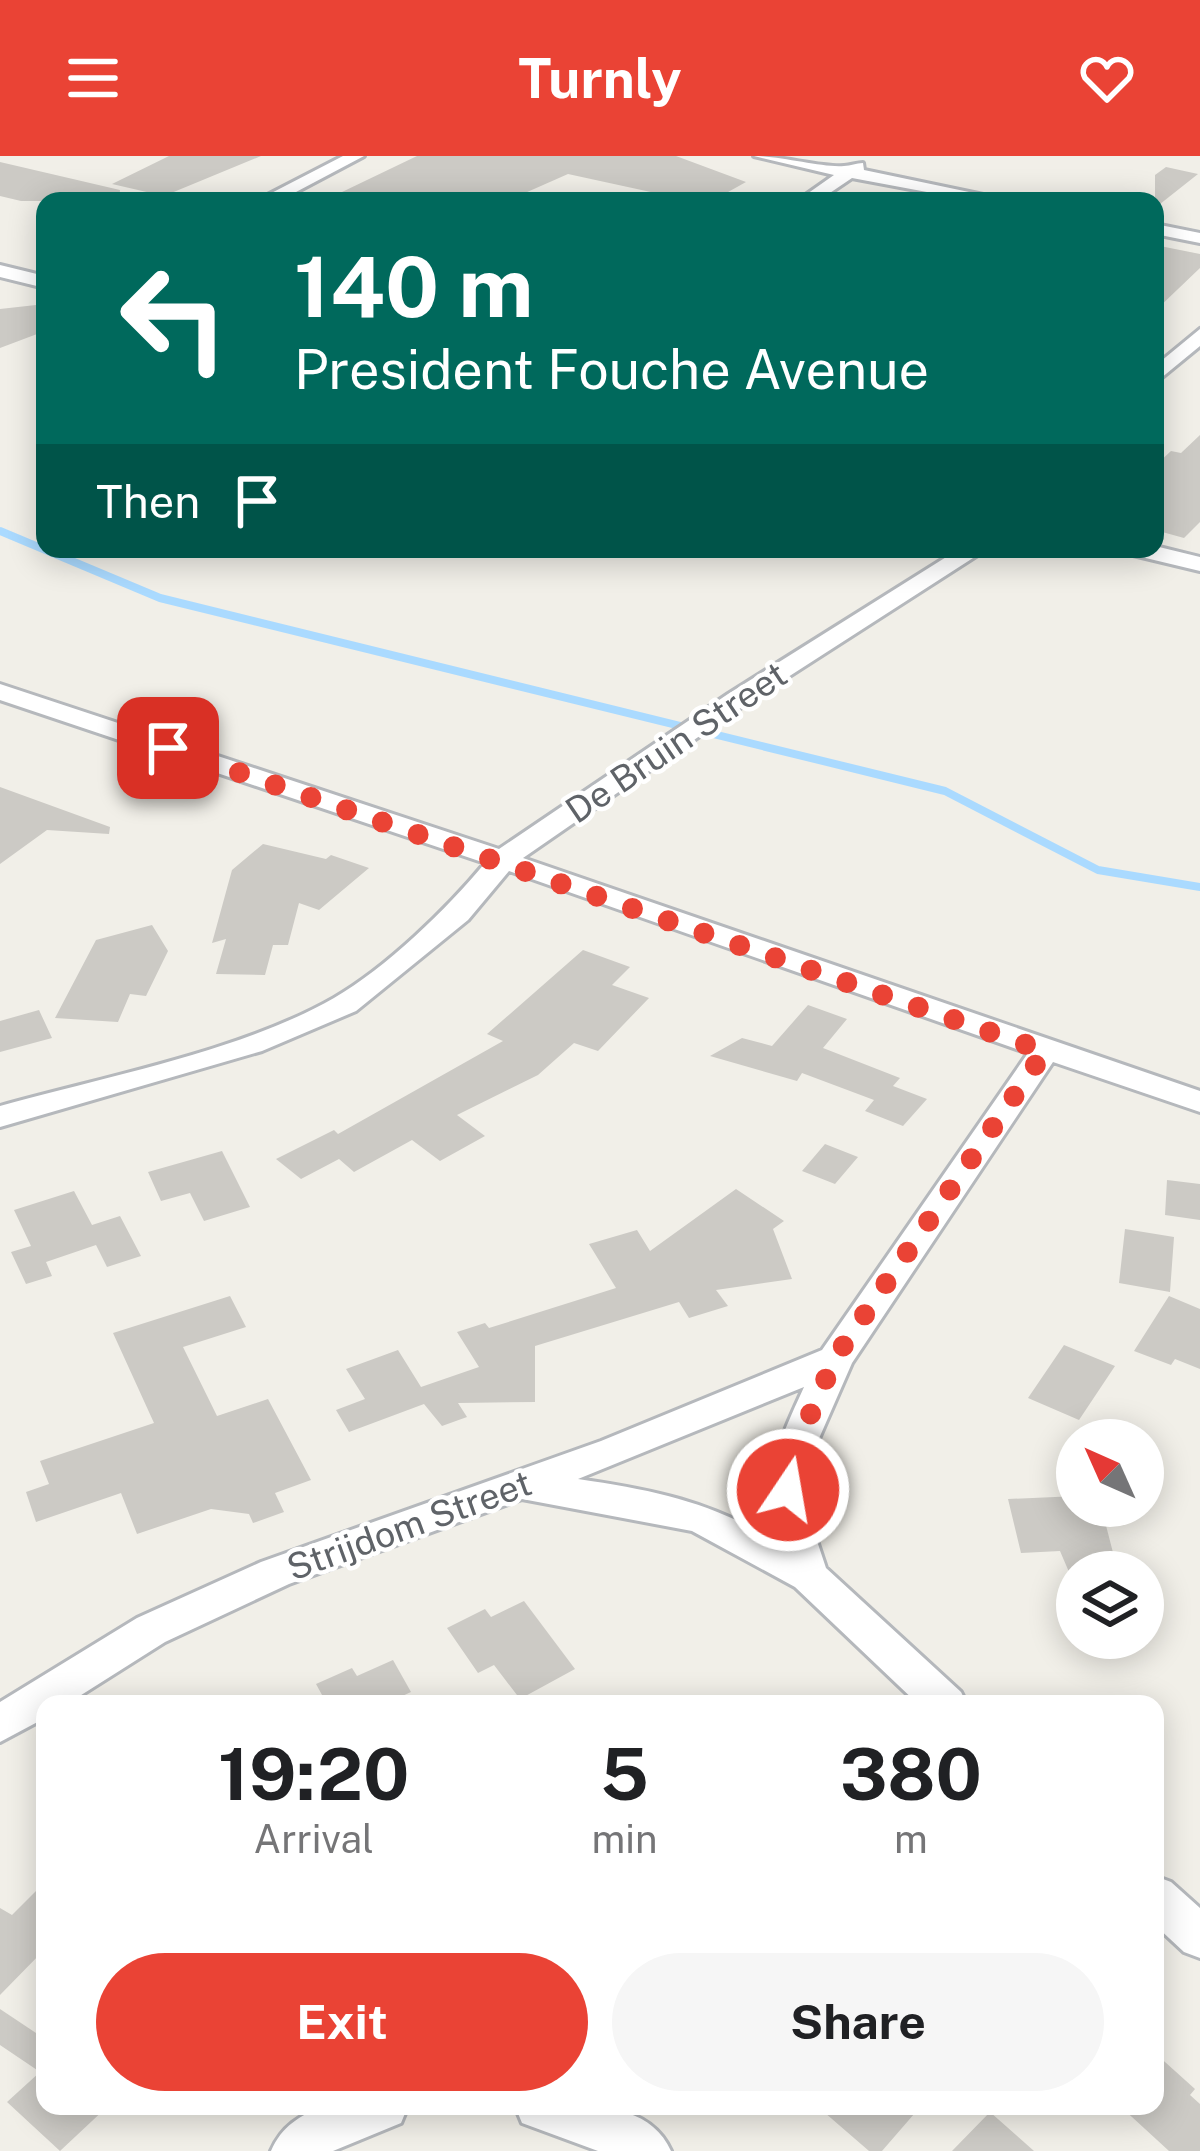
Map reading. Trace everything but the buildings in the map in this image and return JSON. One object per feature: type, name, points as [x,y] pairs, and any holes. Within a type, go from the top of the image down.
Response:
[{"type":"street","points":[[283,192],[356,156]]},
{"type":"street","points":[[762,156],[955,192]]},
{"type":"street","points":[[819,192],[874,156]]},
{"type":"street","points":[[1164,231],[1200,238]]},
{"type":"street","points":[[0,271],[36,280]]},
{"type":"street","points":[[1164,369],[1200,335]]},
{"type":"street","points":[[1164,555],[1200,564]]},
{"type":"street","name":"De Bruin Street","points":[[0,1117],[251,1044],[345,1004],[374,986],[458,914],[503,860],[709,718],[961,558]]},
{"type":"street","points":[[0,692],[503,860],[1200,1102]]},
{"type":"street","points":[[808,1576],[791,1520],[791,1459],[835,1358],[1045,1051]]},
{"type":"street","name":"Strijdom Street","points":[[44,1695],[172,1620],[275,1573],[519,1485],[835,1358]]},
{"type":"street","points":[[519,1485],[625,1497],[706,1520],[808,1576],[936,1695]]},
{"type":"street","name":"Strijdom Street","points":[[0,1724],[36,1700]]},
{"type":"street","points":[[1164,1904],[1200,1937]]},
{"type":"street","points":[[296,2151],[319,2132],[362,2115]]},
{"type":"street","points":[[573,2115],[646,2151]]},
{"type":"waterway","points":[[0,531],[36,546]]},
{"type":"waterway","points":[[64,558],[160,598],[945,791],[1098,870],[1200,887]]},
{"type":"route","points":[[168,748],[1045,1051],[835,1358],[804,1422],[791,1459],[788,1490]]}]
